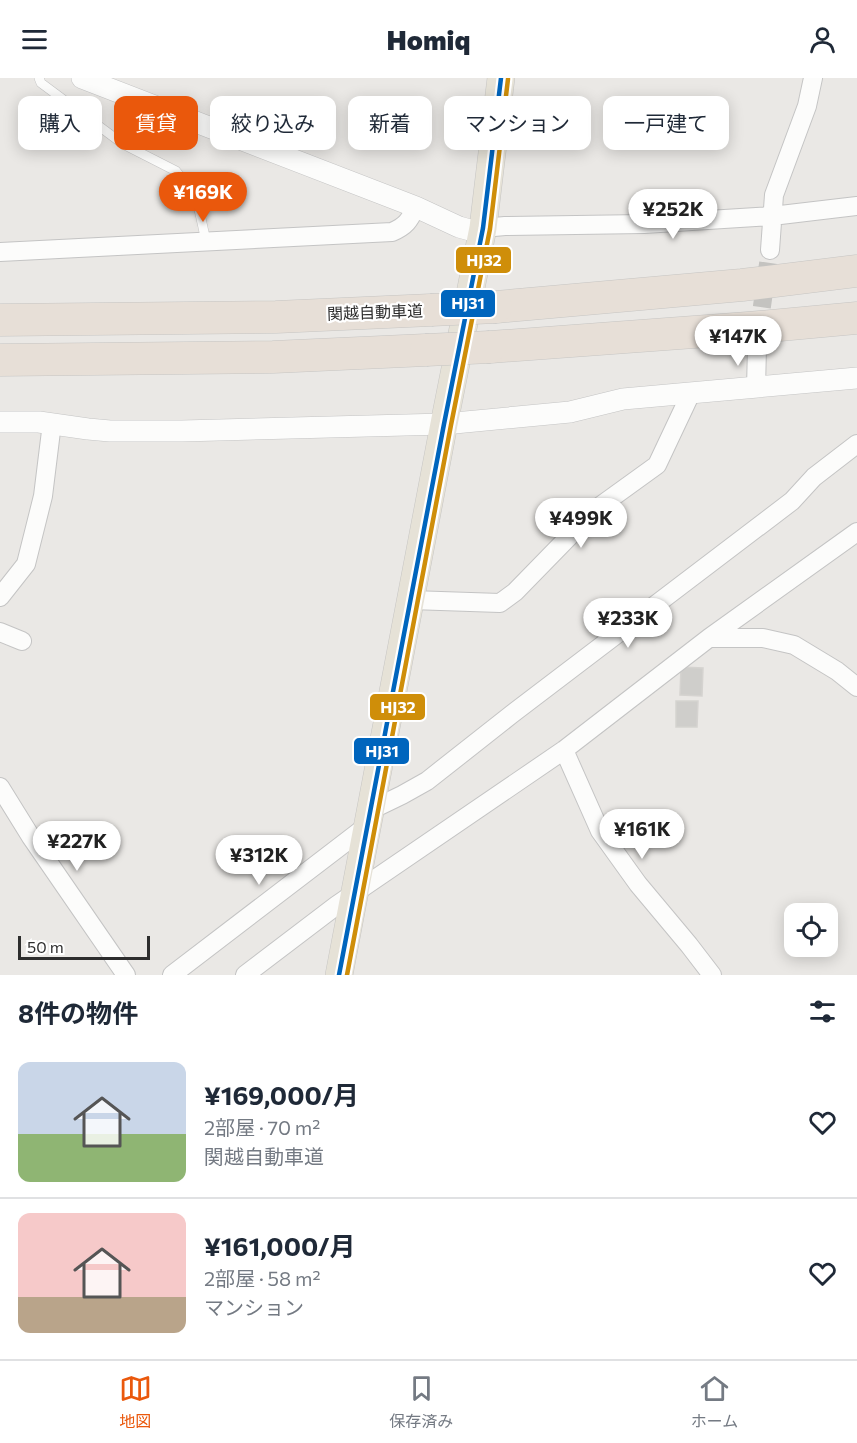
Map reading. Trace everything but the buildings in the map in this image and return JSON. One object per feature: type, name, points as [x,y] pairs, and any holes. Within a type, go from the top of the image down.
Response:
[{"type":"highway","name":"関越自動車道","points":[[0,320],[264,317],[496,307],[742,285],[857,271]]},
{"type":"highway","points":[[0,360],[273,357],[490,347],[857,318]]},
{"type":"main road","points":[[339,975],[483,228],[501,78]]},
{"type":"street","points":[[82,78],[470,230],[505,226],[644,224],[772,216],[857,206]]},
{"type":"street","points":[[770,250],[774,195],[807,106],[813,78]]},
{"type":"street","points":[[0,252],[392,232],[402,228],[416,207]]},
{"type":"street","points":[[756,388],[757,347]]},
{"type":"street","points":[[0,422],[52,423],[110,431],[444,424],[570,412],[623,399],[857,378]]},
{"type":"street","points":[[411,600],[500,603],[514,592],[596,509],[657,465],[692,393]]},
{"type":"street","points":[[0,597],[26,564],[43,496],[52,423]]},
{"type":"street","points":[[172,975],[369,817],[427,781],[792,501],[814,477],[857,444]]},
{"type":"street","points":[[245,975],[337,905],[564,750],[709,638],[857,532]]},
{"type":"street","points":[[0,632],[22,641]]},
{"type":"street","points":[[709,638],[763,638],[794,645],[837,671],[857,687]]},
{"type":"street","points":[[564,750],[600,831],[638,884],[712,975]]},
{"type":"street","points":[[0,787],[7,815],[31,837],[126,975]]},
{"type":"lane","points":[[39,78],[41,83],[123,144],[176,171],[196,196],[206,241]]},
{"type":"tunnel","points":[[758,334],[770,250]]},
{"type":"transit line","name":"HJ31","points":[[339,975],[483,228],[501,78]]},
{"type":"transit line","name":"HJ32","points":[[347,975],[490,229],[508,79]]}]
